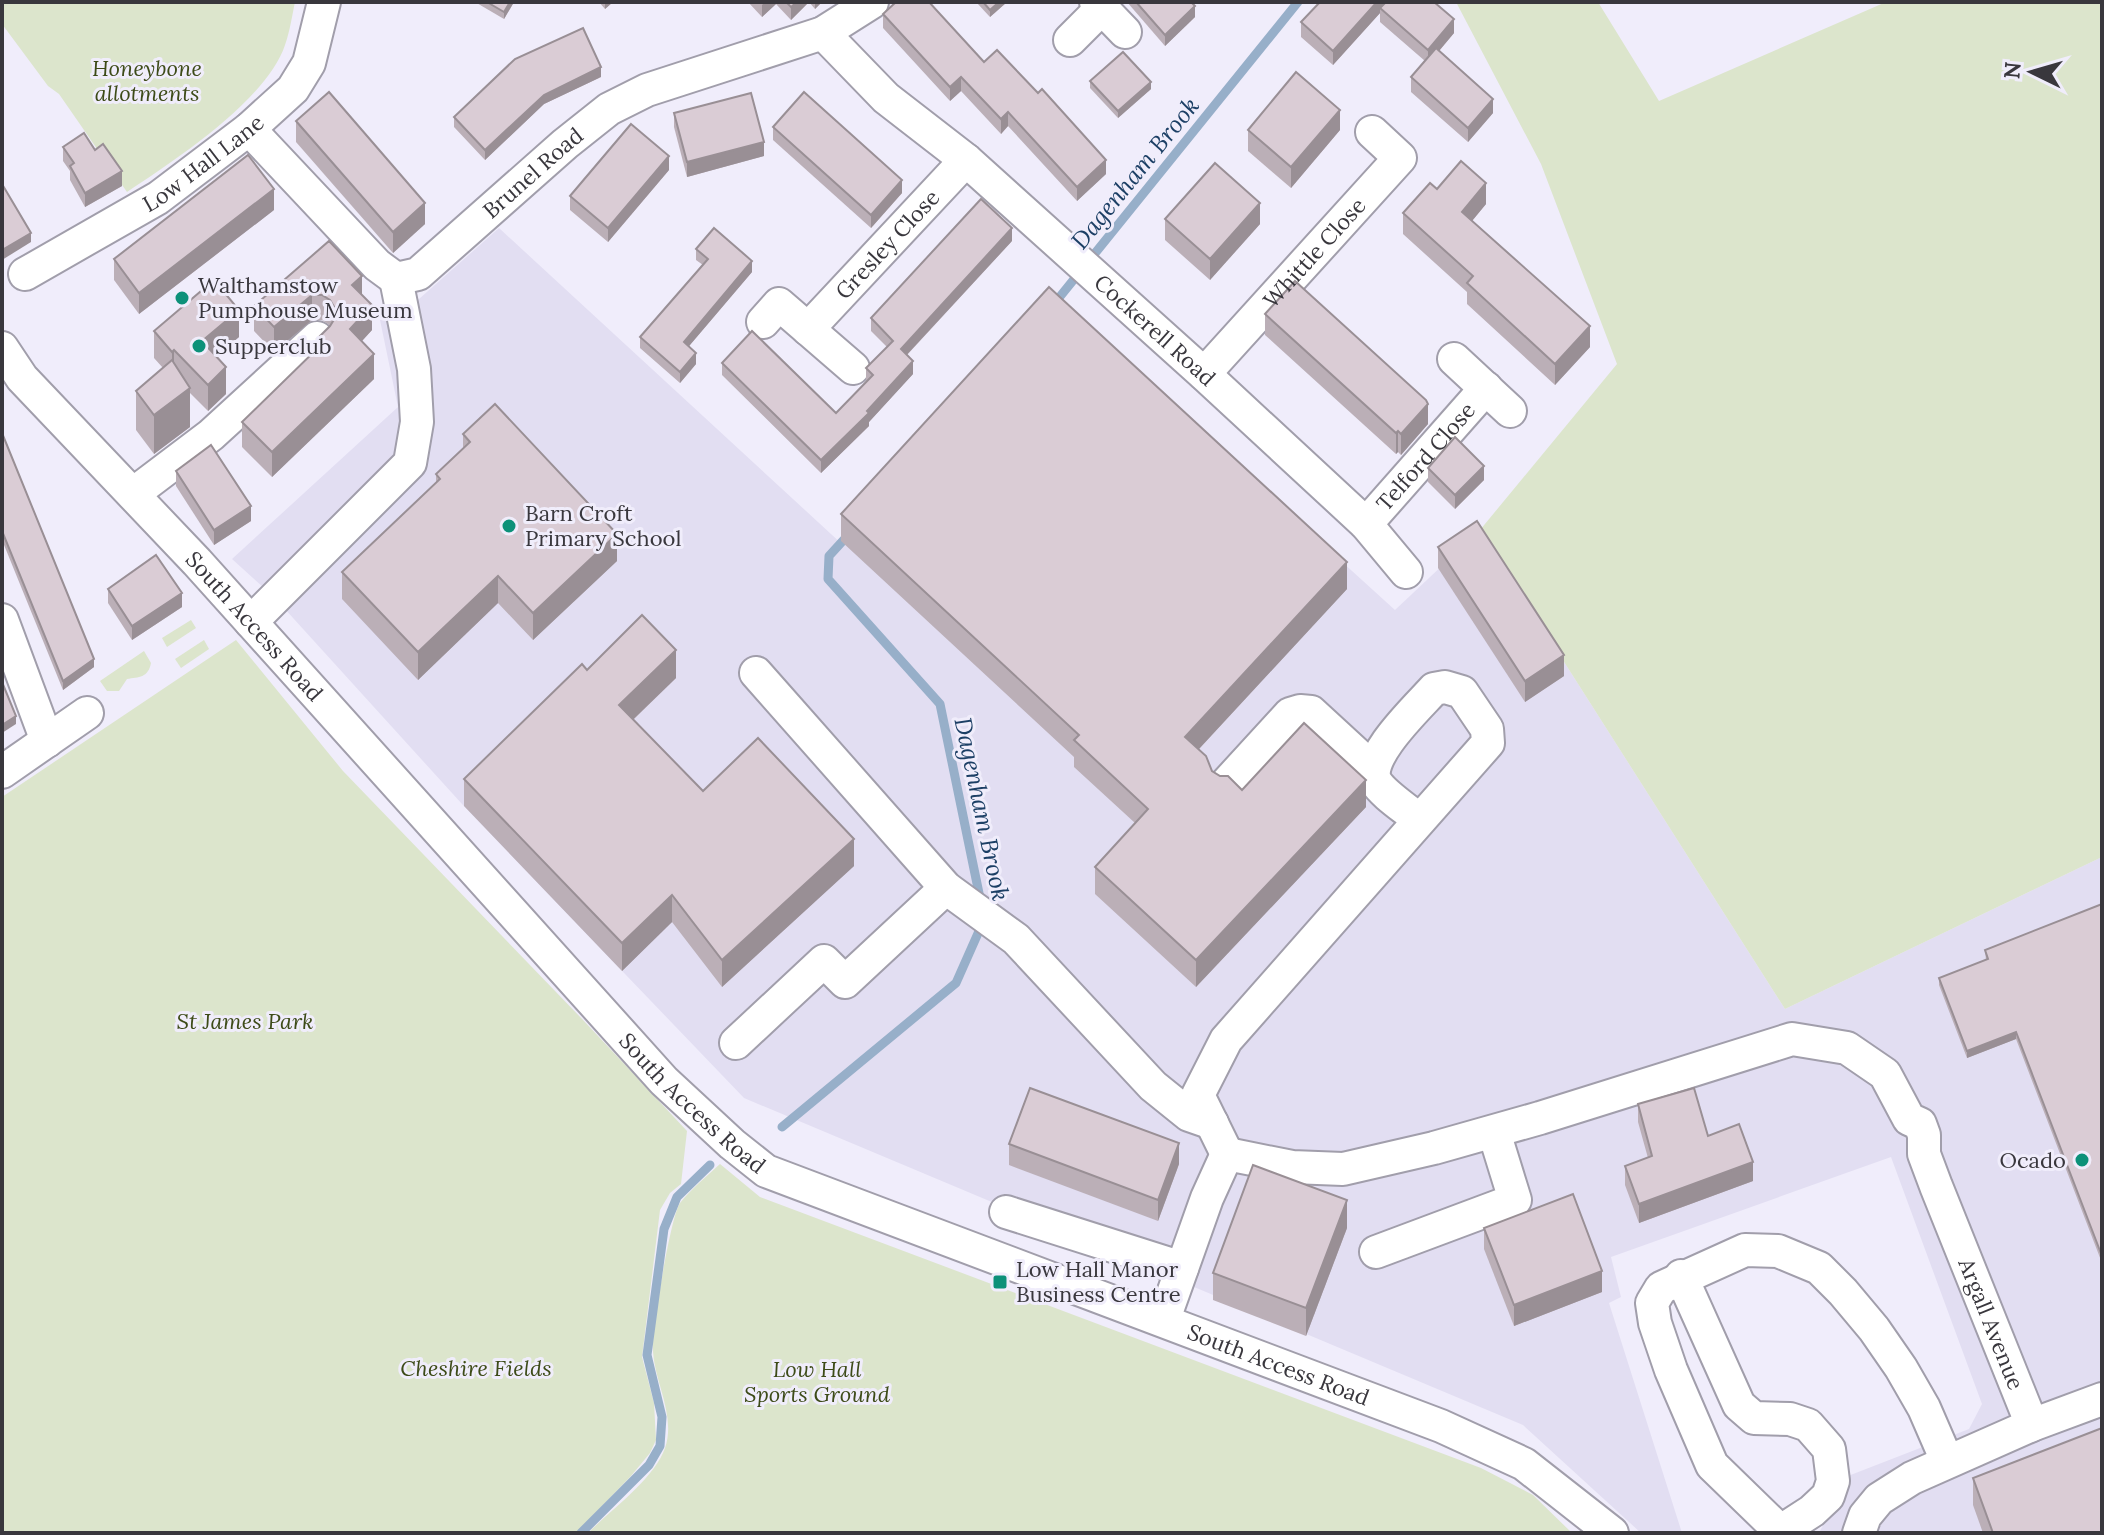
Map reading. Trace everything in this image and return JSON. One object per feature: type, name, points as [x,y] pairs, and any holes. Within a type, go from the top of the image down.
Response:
[{"type":"street","name":"Low Hall Lane","points":[[25,274],[158,198],[249,129],[293,89],[309,63],[324,2]]},
{"type":"street","name":"Brunel Road","points":[[396,279],[418,274],[609,109],[647,90],[823,33],[872,2]]},
{"type":"street","points":[[1070,40],[1099,5],[1125,32]]},
{"type":"street","name":"Cockerell Road","points":[[823,33],[886,98],[966,160],[1204,374],[1366,524],[1406,572]]},
{"type":"street","points":[[249,129],[356,244],[396,279],[414,369],[417,422],[410,463],[251,622]]},
{"type":"street","name":"Whittle Close","points":[[1204,374],[1400,158],[1372,132]]},
{"type":"street","name":"Gresley Close","points":[[808,329],[966,160]]},
{"type":"street","points":[[763,322],[779,304],[853,368]]},
{"type":"street","points":[[133,494],[211,435],[317,338]]},
{"type":"street","name":"South Access Road","points":[[2,348],[22,378],[251,622],[664,1081],[766,1171],[1441,1426],[1524,1464],[1612,1533]]},
{"type":"street","name":"Telford Close","points":[[1454,359],[1510,411]]},
{"type":"street","name":"Telford Close","points":[[1366,524],[1486,388]]},
{"type":"street","points":[[2,620],[47,741]]},
{"type":"street","points":[[756,673],[946,888],[1016,939],[1153,1086],[1189,1115],[1212,1123]]},
{"type":"street","points":[[1227,1154],[1198,1095],[1226,1040],[1488,743],[1487,729],[1462,692],[1445,687],[1434,689],[1380,750],[1373,769],[1375,781],[1419,820]]},
{"type":"street","points":[[1225,785],[1290,714],[1300,711],[1311,712],[1373,769]]},
{"type":"street","points":[[2,772],[87,713]]},
{"type":"street","points":[[736,1043],[824,961],[845,982],[946,888]]},
{"type":"street","name":"Argall Avenue","points":[[1494,1132],[1792,1039],[1847,1048],[1885,1074],[1909,1119],[1905,1131],[1907,1139],[1913,1149],[1924,1154],[2032,1425]]},
{"type":"street","points":[[1227,1154],[1292,1167],[1343,1169],[1494,1132],[1515,1200],[1376,1252]]},
{"type":"street","points":[[1164,1319],[1207,1198],[1227,1154]]},
{"type":"street","points":[[1006,1212],[1182,1268]]},
{"type":"street","points":[[1681,1276],[1739,1405],[1754,1418],[1790,1419],[1808,1425],[1829,1449],[1833,1481],[1828,1496],[1812,1511],[1779,1532],[1712,1465],[1671,1370],[1655,1323],[1652,1303],[1661,1288],[1681,1276],[1745,1250],[1778,1251],[1819,1268],[1874,1329],[1901,1368],[1924,1408],[1947,1461]]},
{"type":"street","points":[[1859,1533],[1865,1516],[1879,1499],[1912,1478],[2032,1425],[2102,1399]]},
{"type":"shaded area","points":[[499,228],[844,546],[1059,305],[1395,610],[1480,530],[1785,1009],[2102,857],[2102,1533],[1819,1533],[1848,1476],[1969,1429],[1982,1404],[1891,1157],[1611,1257],[1621,1297],[1609,1303],[1682,1533],[1641,1533],[1523,1425],[744,1098],[462,804],[274,597],[232,559],[398,407],[380,320],[401,315]]},
{"type":"green space","name":"Honeybone allotments","points":[[2,2],[295,2],[285,45],[275,66],[259,87],[217,128],[127,192],[59,94],[48,86],[2,24]]},
{"type":"green space","points":[[1456,2],[1598,2],[1659,101],[1886,2],[2102,2],[2102,857],[1785,1009],[1480,530],[1617,364],[1541,164]]},
{"type":"green space","points":[[191,620],[196,628],[167,647],[162,638]]},
{"type":"green space","points":[[204,640],[209,649],[181,668],[175,659]]},
{"type":"green space","name":"St James Park","points":[[236,640],[343,771],[687,1131],[681,1184],[670,1193],[660,1210],[642,1357],[654,1403],[656,1440],[650,1453],[631,1476],[576,1533],[2,1533],[2,797]]},
{"type":"green space","points":[[144,651],[151,663],[148,672],[127,679],[119,691],[107,691],[100,681]]},
{"type":"green space","name":"Low Hall Sports Ground","points":[[720,1164],[760,1197],[1481,1468],[1533,1495],[1572,1533],[588,1533],[652,1471],[665,1448],[667,1412],[653,1352],[667,1250],[680,1203]]},
{"type":"building","points":[[487,2],[510,2],[504,12]]},
{"type":"building","points":[[896,2],[929,2],[984,62],[997,50],[1038,93],[1042,89],[1106,160],[1077,187],[1008,112],[1001,119],[961,77],[950,87],[883,14]]},
{"type":"building","points":[[983,2],[999,2],[990,10]]},
{"type":"building","points":[[1136,2],[1191,2],[1195,6],[1165,35]]},
{"type":"building","points":[[1320,2],[1377,2],[1333,51],[1301,22]]},
{"type":"building","points":[[1386,2],[1434,2],[1454,19],[1428,50],[1380,8]]},
{"type":"building","points":[[583,28],[601,67],[544,95],[485,150],[454,117],[515,59]]},
{"type":"building","points":[[1436,48],[1493,99],[1468,128],[1411,77]]},
{"type":"building","points":[[1123,52],[1151,82],[1118,111],[1090,81]]},
{"type":"building","points":[[1296,72],[1340,110],[1291,167],[1248,130]]},
{"type":"building","points":[[329,92],[425,203],[393,232],[296,121]]},
{"type":"building","points":[[804,92],[902,180],[871,215],[773,127]]},
{"type":"building","points":[[751,93],[764,142],[687,162],[674,113]]},
{"type":"building","points":[[631,124],[669,156],[608,228],[570,196]]},
{"type":"building","points":[[84,133],[95,150],[103,144],[122,171],[85,193],[70,166],[74,163],[63,147]]},
{"type":"building","points":[[248,155],[274,189],[139,293],[114,259]]},
{"type":"building","points":[[1461,161],[1486,183],[1462,212],[1590,326],[1555,364],[1467,283],[1473,276],[1403,213],[1430,183],[1437,189]]},
{"type":"building","points":[[1215,163],[1260,203],[1210,259],[1165,219]]},
{"type":"building","points":[[2,184],[31,233],[2,250]]},
{"type":"building","points":[[981,199],[1012,228],[901,349],[913,361],[867,411],[869,413],[821,460],[722,363],[752,331],[836,413],[873,375],[866,368],[893,341],[871,318]]},
{"type":"building","points":[[714,228],[752,261],[684,342],[696,353],[680,372],[640,337],[708,259],[696,249]]},
{"type":"building","points":[[329,241],[362,276],[352,285],[372,305],[350,329],[374,354],[272,452],[242,422],[322,344],[317,339],[330,326],[336,310],[330,300],[322,295],[312,295],[274,327],[254,306]]},
{"type":"building","points":[[214,280],[239,310],[202,341],[226,367],[208,385],[154,331]]},
{"type":"building","points":[[1295,281],[1426,400],[1428,404],[1401,434],[1396,433],[1265,314]]},
{"type":"building","points":[[1049,287],[1347,562],[1185,737],[1206,756],[1212,771],[1228,776],[1242,790],[1304,723],[1366,780],[1196,960],[1095,867],[1148,809],[1074,740],[1079,735],[841,514]]},
{"type":"building","points":[[172,360],[190,388],[154,415],[136,391]]},
{"type":"building","points":[[495,404],[617,534],[533,613],[498,576],[418,652],[342,572],[440,479],[436,474],[470,442],[463,434]]},
{"type":"building","points":[[2,433],[94,659],[63,681],[2,531]]},
{"type":"building","points":[[1455,437],[1484,466],[1455,495],[1428,468]]},
{"type":"building","points":[[211,445],[251,506],[214,530],[176,471]]},
{"type":"building","points":[[1477,521],[1564,655],[1525,681],[1438,547]]},
{"type":"building","points":[[156,555],[182,593],[132,626],[108,589]]},
{"type":"building","points":[[642,615],[676,650],[619,705],[703,791],[758,738],[854,839],[722,960],[672,895],[622,943],[464,779],[582,664],[587,670]]},
{"type":"building","points":[[2,682],[16,716],[2,725]]},
{"type":"building","name":"Ocado","points":[[2102,904],[2102,1256],[2016,1032],[1967,1051],[1939,978],[1988,959],[1985,950]]},
{"type":"building","points":[[1030,1088],[1179,1143],[1158,1200],[1009,1144]]},
{"type":"building","points":[[1694,1088],[1708,1136],[1739,1124],[1753,1162],[1639,1204],[1625,1166],[1652,1156],[1638,1104]]},
{"type":"building","points":[[1253,1165],[1347,1200],[1306,1308],[1213,1273]]},
{"type":"building","points":[[1573,1194],[1602,1271],[1514,1305],[1484,1228]]},
{"type":"building","points":[[2102,1428],[2102,1533],[1993,1533],[1973,1478]]},
{"type":"waterway","name":"Dagenham Brook","points":[[1054,304],[1298,2]]},
{"type":"waterway","name":"Dagenham Brook","points":[[850,533],[829,556],[828,579],[940,704],[981,903]]},
{"type":"waterway","name":"Dagenham Brook","points":[[782,1127],[956,983],[983,922]]},
{"type":"waterway","name":"Dagenham Brook","points":[[581,1533],[649,1465],[660,1446],[662,1417],[647,1355],[664,1229],[677,1197],[710,1165]]},
{"type":"place","name":"Walthamstow Pumphouse Museum","points":[[182,298]]},
{"type":"place","name":"Supperclub","points":[[199,346]]},
{"type":"place","name":"Barn Croft Primary School","points":[[509,526]]},
{"type":"place","name":"Ocado","points":[[2082,1160]]},
{"type":"place","name":"Low Hall Manor Business Centre","points":[[1000,1282]]},
{"type":"park label","name":"Cheshire Fields","points":[[476,1368]]}]
